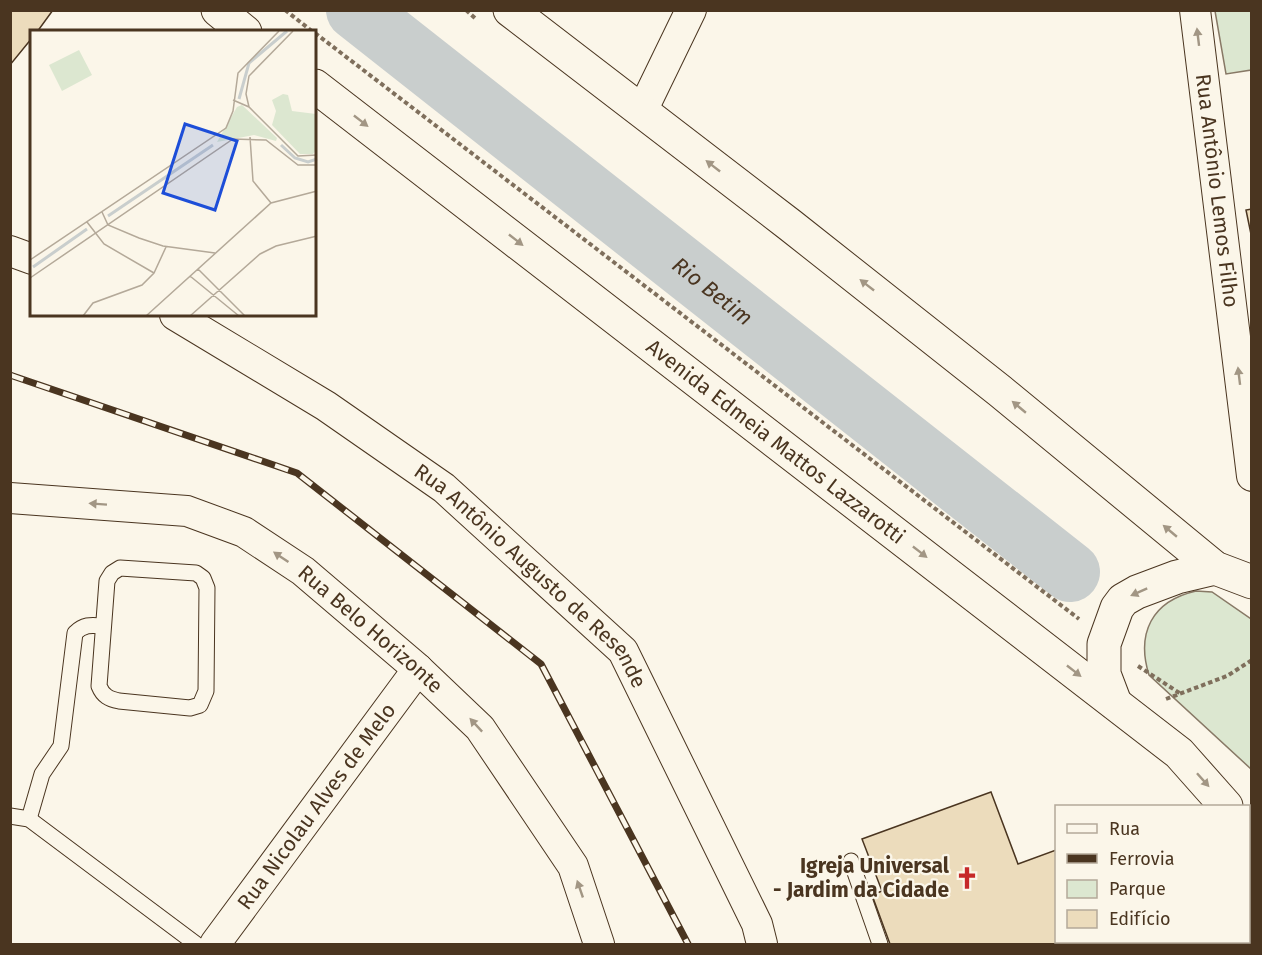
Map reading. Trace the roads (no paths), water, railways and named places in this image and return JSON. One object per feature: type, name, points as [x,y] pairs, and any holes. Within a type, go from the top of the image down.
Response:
[{"type":"main road","points":[[218,10],[243,30]]},
{"type":"main road","points":[[510,10],[1000,391],[1215,568],[1251,582]]},
{"type":"main road","name":"Avenida Edmeia Mattos Lazzarotti","points":[[316,87],[1179,753],[1225,805]]},
{"type":"main road","points":[[1120,707],[1104,674],[1104,644],[1117,608],[1123,600],[1137,592],[1177,577],[1215,568]]},
{"type":"street","points":[[642,111],[691,10]]},
{"type":"street","name":"Rua Antônio Lemos Filho","points":[[1195,10],[1251,476]]},
{"type":"street","points":[[10,251],[30,258]]},
{"type":"street","name":"Rua Antônio Augusto de Resende","points":[[177,316],[326,405],[444,488],[622,651],[757,924],[762,945]]},
{"type":"street","name":"Rua Belo Horizonte","points":[[10,498],[187,511],[244,532],[303,571],[418,669],[480,728],[573,867],[599,945]]},
{"type":"street","name":"Rua Nicolau Alves de Melo","points":[[215,945],[418,669]]},
{"type":"lane","points":[[120,568],[196,573],[203,578],[207,588],[206,691],[200,705],[190,708],[108,698],[99,686],[103,626],[107,581],[112,573],[120,568]]},
{"type":"lane","points":[[29,819],[42,774],[61,746],[75,633],[81,627],[103,626]]},
{"type":"lane","points":[[10,816],[29,819],[196,945]]},
{"type":"lane","points":[[851,861],[879,945]]},
{"type":"waterway","name":"Rio Betim","points":[[356,10],[1070,572]]},
{"type":"railway","points":[[10,375],[297,473],[541,664],[688,944]]},
{"type":"place","name":"Igreja Universal - Jardim da Cidade","points":[[967,878]]}]
